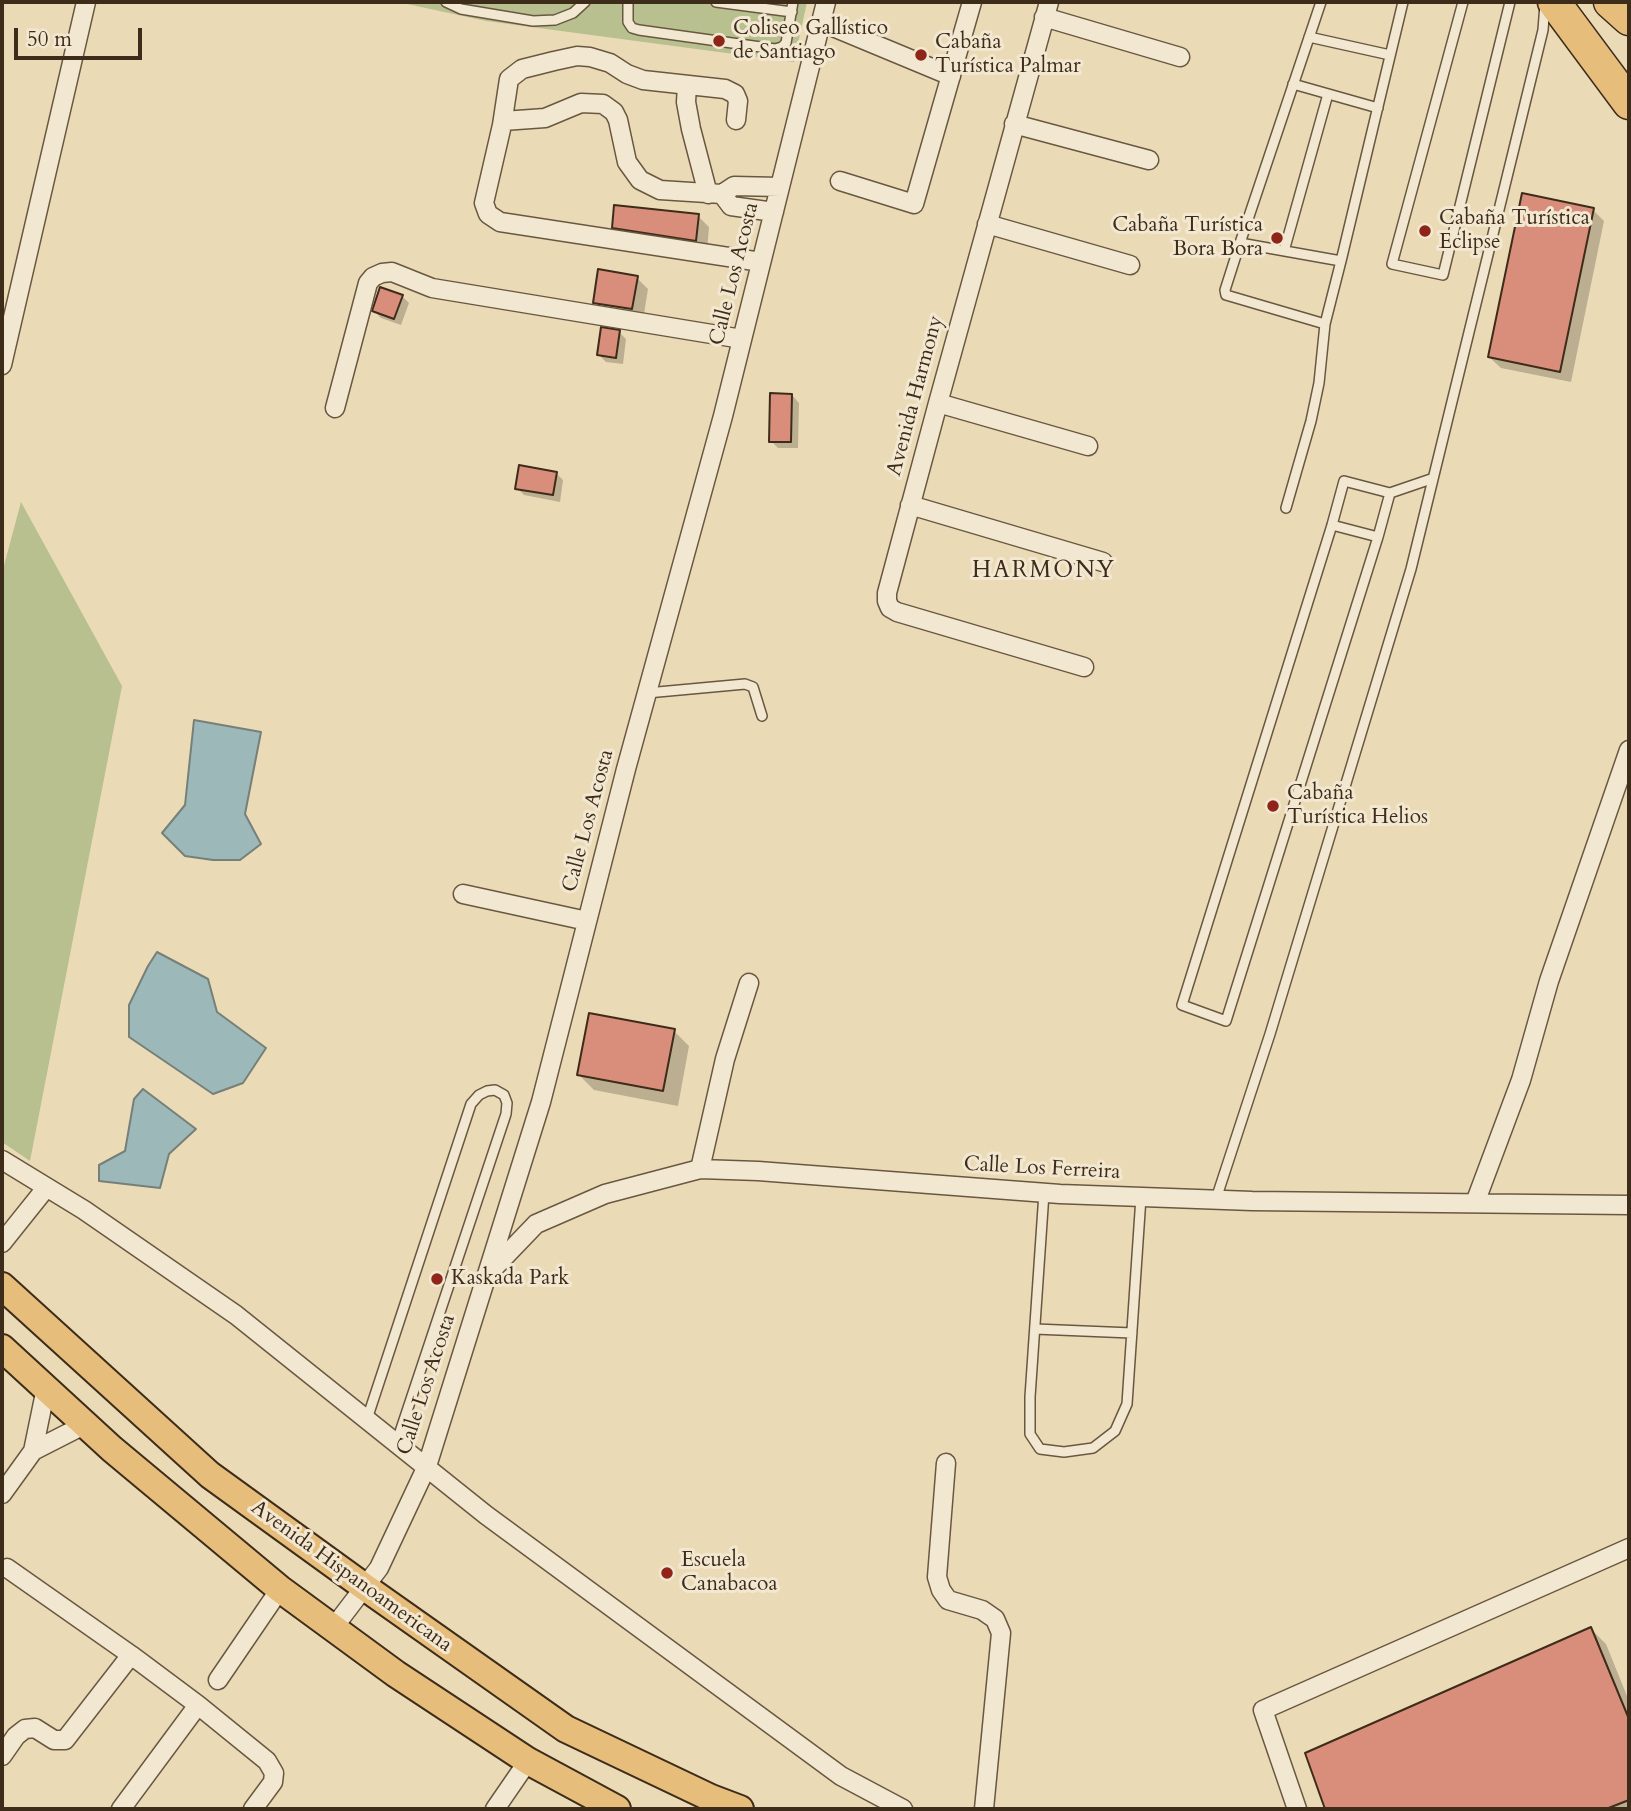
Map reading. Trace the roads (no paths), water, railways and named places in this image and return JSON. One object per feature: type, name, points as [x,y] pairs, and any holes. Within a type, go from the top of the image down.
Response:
[{"type":"highway","points":[[1554,2],[1629,103]]},
{"type":"highway","points":[[1611,2],[1629,19]]},
{"type":"main road","name":"Avenida Hispanoamericana","points":[[2,1286],[210,1475],[566,1730],[740,1809]]},
{"type":"main road","points":[[2,1348],[207,1529],[280,1589],[396,1674],[528,1761],[617,1809]]},
{"type":"street","points":[[2,365],[86,2]]},
{"type":"street","name":"Calle Los Acosta","points":[[334,1627],[379,1568],[427,1466],[541,1102],[742,339],[821,22],[823,2]]},
{"type":"street","points":[[841,181],[914,204],[972,2]]},
{"type":"street","points":[[1047,10],[1180,57]]},
{"type":"street","name":"Avenida Harmony","points":[[1047,10],[986,224],[910,505],[887,601],[890,608],[906,615],[1084,667]]},
{"type":"street","points":[[821,22],[951,76]]},
{"type":"street","points":[[736,120],[738,101],[735,94],[725,89],[643,80],[610,63],[590,57],[578,56],[522,69],[509,79],[503,121],[484,203],[488,214],[499,222],[761,261]]},
{"type":"street","points":[[687,85],[686,102],[691,129],[715,194],[731,206],[774,212]]},
{"type":"street","points":[[503,121],[545,118],[581,103],[608,105],[618,120],[627,162],[640,180],[660,190],[715,194],[734,186],[780,187]]},
{"type":"street","points":[[1014,124],[1150,160]]},
{"type":"street","points":[[986,224],[1130,265]]},
{"type":"street","points":[[335,408],[368,283],[373,276],[382,273],[392,272],[432,288],[742,339]]},
{"type":"street","points":[[938,403],[1088,446]]},
{"type":"street","points":[[910,505],[1103,562]]},
{"type":"street","points":[[1475,1203],[1521,1080],[1549,981],[1629,750]]},
{"type":"street","points":[[463,894],[587,921]]},
{"type":"street","points":[[700,1168],[725,1059],[749,983]]},
{"type":"street","points":[[2,1160],[84,1210],[236,1315],[397,1441],[485,1515],[841,1776],[903,1809]]},
{"type":"street","name":"Calle Los Ferreira","points":[[485,1276],[536,1224],[606,1194],[700,1168],[1044,1193],[1141,1197],[1629,1205]]},
{"type":"street","points":[[2,1243],[46,1188]]},
{"type":"street","points":[[2,1494],[33,1451],[46,1388]]},
{"type":"street","points":[[33,1451],[86,1424]]},
{"type":"street","points":[[946,1463],[937,1577],[941,1590],[948,1600],[982,1610],[995,1619],[1001,1633],[984,1809]]},
{"type":"street","points":[[1297,1809],[1263,1710],[1629,1548]]},
{"type":"street","points":[[7,1568],[131,1655],[267,1761],[274,1773],[273,1783],[253,1809]]},
{"type":"street","points":[[218,1680],[280,1589]]},
{"type":"street","points":[[2,1756],[16,1736],[25,1729],[35,1728],[54,1740],[65,1740],[131,1655]]},
{"type":"street","points":[[121,1809],[198,1705]]},
{"type":"street","points":[[2,1724],[16,1736]]},
{"type":"street","points":[[495,1809],[528,1761]]},
{"type":"lane","points":[[446,2],[461,9],[533,22],[555,20],[573,13],[585,2]]},
{"type":"lane","points":[[628,2],[628,22],[632,28],[639,30],[775,49],[786,43],[792,7],[716,2]]},
{"type":"lane","points":[[1321,2],[1224,290],[1226,295],[1325,324]]},
{"type":"lane","points":[[1463,2],[1392,264],[1443,275],[1510,2]]},
{"type":"lane","points":[[1216,1199],[1270,1034],[1411,569],[1543,30],[1545,2]]},
{"type":"lane","points":[[1286,508],[1311,421],[1319,383],[1325,324],[1378,108],[1400,3]]},
{"type":"lane","points":[[1309,37],[1390,55]]},
{"type":"lane","points":[[1293,84],[1378,108]]},
{"type":"lane","points":[[1284,251],[1328,94]]},
{"type":"lane","points":[[1240,243],[1341,261]]},
{"type":"lane","points":[[1390,493],[1226,1021],[1182,1005],[1344,481],[1390,493],[1431,479]]},
{"type":"lane","points":[[1332,525],[1378,537]]},
{"type":"lane","points":[[647,693],[745,684],[753,687],[762,716]]},
{"type":"lane","points":[[368,1419],[471,1104],[478,1095],[495,1090],[503,1095],[507,1103],[506,1114],[397,1441]]},
{"type":"lane","points":[[1044,1193],[1030,1434],[1040,1449],[1064,1452],[1093,1448],[1115,1431],[1128,1404],[1141,1197]]},
{"type":"lane","points":[[1035,1329],[1132,1333]]},
{"type":"water","points":[[194,720],[261,732],[245,814],[261,844],[240,860],[185,856],[162,833],[185,805]]},
{"type":"water","points":[[157,952],[208,979],[217,1012],[266,1048],[243,1083],[213,1094],[129,1037],[129,1005]]},
{"type":"water","points":[[143,1089],[196,1129],[169,1154],[160,1188],[99,1181],[99,1165],[125,1151],[134,1099]]},
{"type":"place","name":"Coliseo Gallístico de Santiago","points":[[719,41]]},
{"type":"place","name":"Cabaña Turística Palmar","points":[[921,55]]},
{"type":"place","name":"Cabaña Turística Eclipse","points":[[1425,231]]},
{"type":"place","name":"Cabaña Turística Bora Bora","points":[[1277,238]]},
{"type":"place","name":"Cabaña Turística Helios","points":[[1273,806]]},
{"type":"place","name":"Kaskada Park","points":[[437,1279]]},
{"type":"place","name":"Escuela Canabacoa","points":[[667,1573]]},
{"type":"district","name":"HARMONY","points":[[1044,572]]}]
